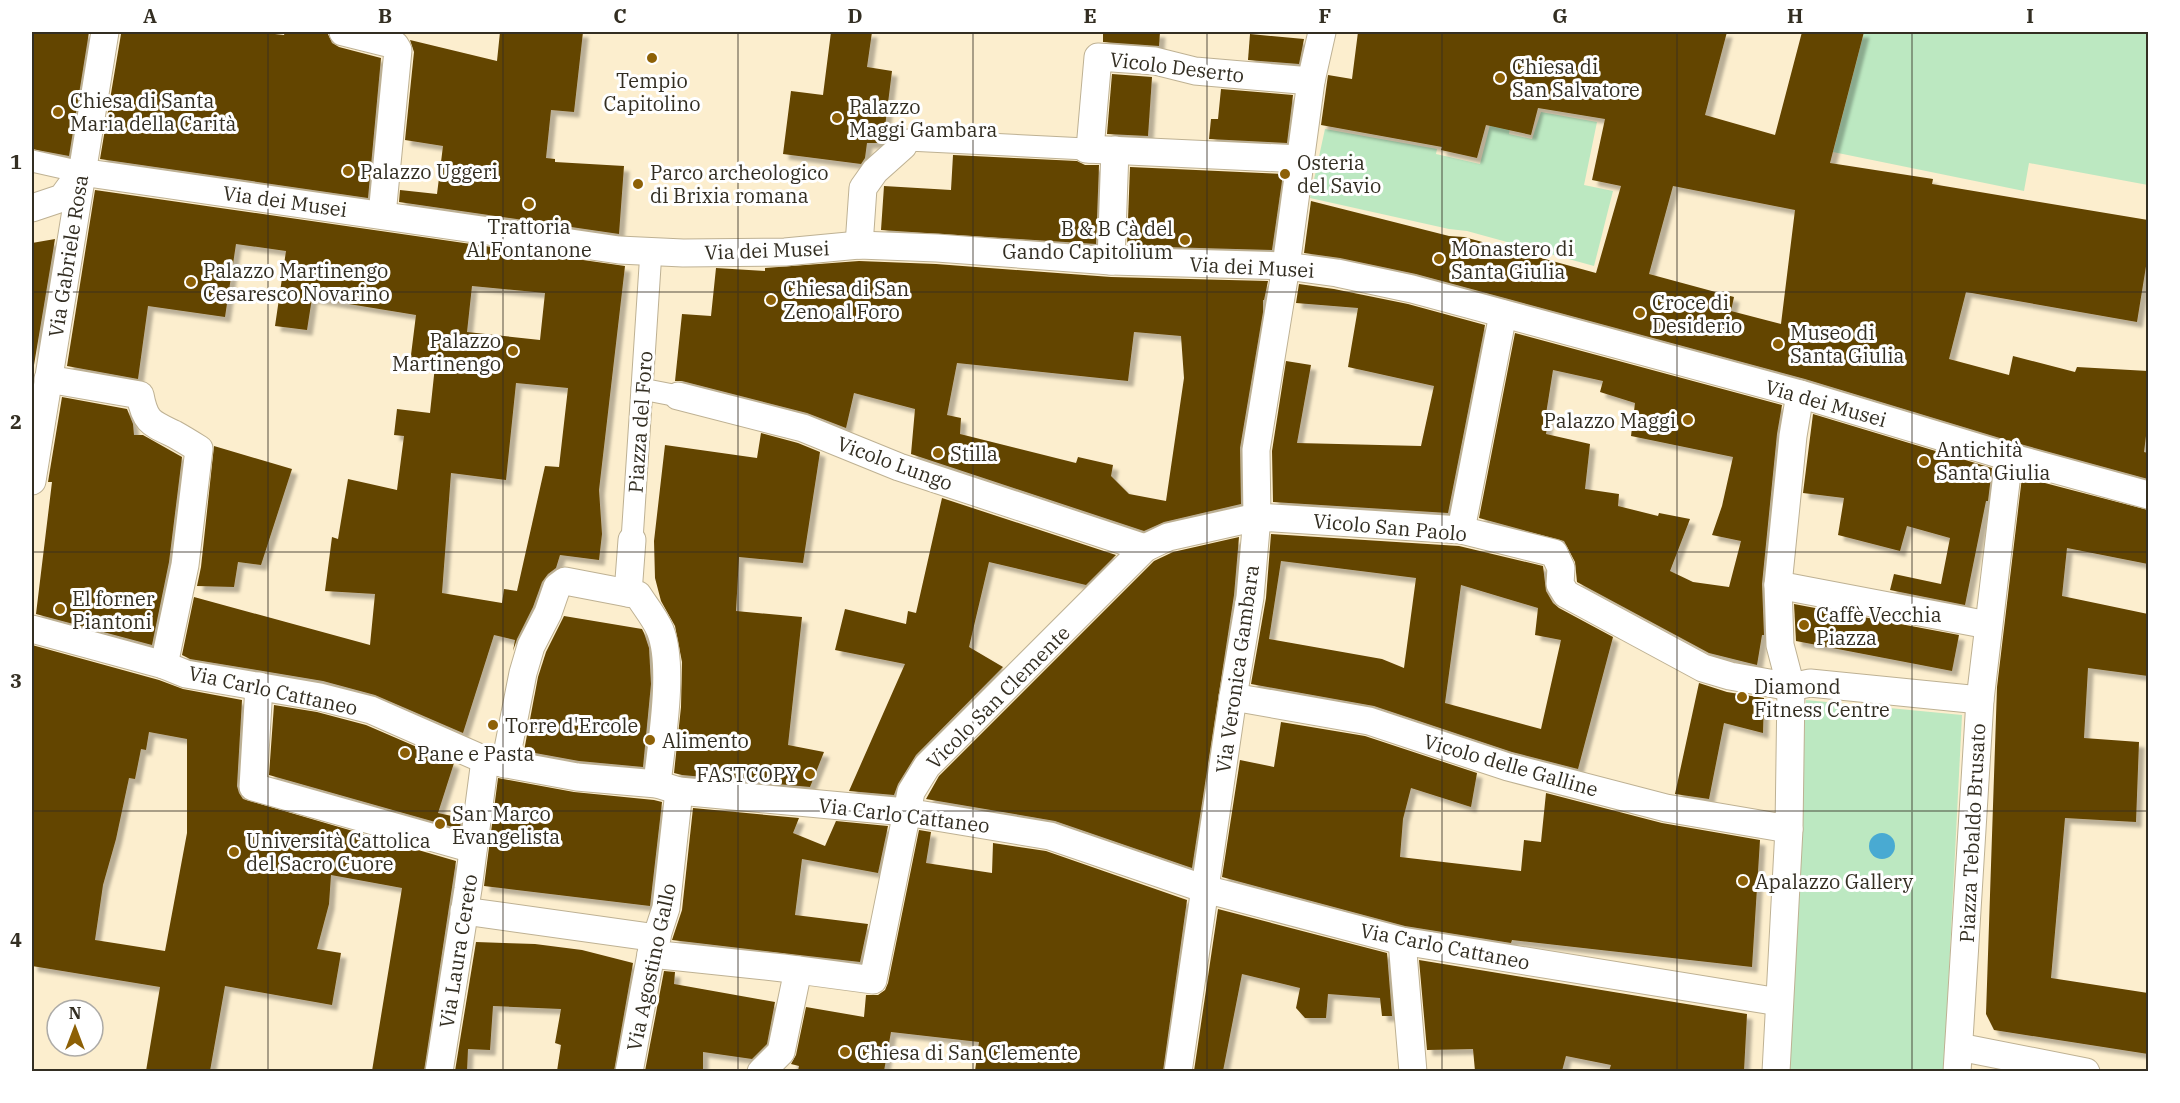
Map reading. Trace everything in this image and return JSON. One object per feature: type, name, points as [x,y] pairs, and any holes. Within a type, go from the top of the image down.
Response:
[{"type":"street","name":"Via Gabriele Rosa","points":[[32,470],[105,32]]},
{"type":"street","points":[[343,32],[395,45],[398,50],[382,215]]},
{"type":"street","name":"Via Veronica Gambara","points":[[1178,1071],[1250,597],[1257,517],[1256,450],[1286,266],[1311,81],[1318,40],[1322,32]]},
{"type":"street","name":"Vicolo Deserto","points":[[1097,149],[1098,57],[1155,61],[1195,71],[1311,81]]},
{"type":"street","points":[[859,245],[863,188],[875,171],[908,140],[1300,159]]},
{"type":"street","points":[[1097,149],[1111,261]]},
{"type":"street","name":"Via dei Musei","points":[[32,161],[81,172],[620,250],[684,253],[785,252],[859,245],[937,248],[1111,261],[1286,266],[1337,273],[1412,289],[1800,394],[2009,457],[2148,495]]},
{"type":"street","points":[[32,208],[62,198],[81,172]]},
{"type":"street","name":"Piazza del Foro","points":[[628,593],[651,251]]},
{"type":"street","points":[[1461,530],[1503,314]]},
{"type":"street","points":[[48,379],[140,395],[142,408],[153,426],[199,449],[185,565],[164,665]]},
{"type":"street","name":"Vicolo Lungo","points":[[642,389],[803,428],[899,467],[1145,548]]},
{"type":"street","points":[[1776,1071],[1789,829],[1791,687],[1780,645],[1778,585],[1793,436],[1800,394]]},
{"type":"street","points":[[1980,700],[2009,457]]},
{"type":"street","name":"Vicolo San Paolo","points":[[1257,517],[1461,530],[1554,553],[1561,568],[1560,584],[1566,594],[1703,668],[1730,676],[1791,687]]},
{"type":"street","name":"Vicolo San Clemente","points":[[464,911],[654,946],[873,980],[909,802],[927,766],[1145,548],[1168,537],[1257,517]]},
{"type":"street","name":"Via Laura Cereto","points":[[439,1071],[473,849],[495,762],[531,646],[548,613],[557,587],[565,581],[628,593]]},
{"type":"street","points":[[1778,585],[1988,625]]},
{"type":"street","name":"Via Agostino Gallo","points":[[628,593],[638,595],[660,629],[664,645],[668,788],[666,909],[654,946],[629,1071]]},
{"type":"street","name":"Via Carlo Cattaneo","points":[[32,629],[164,665],[186,674],[320,697],[371,710],[495,762],[577,777],[668,788],[909,802],[1050,836],[1205,889],[1402,941],[1779,1002]]},
{"type":"street","name":"Piazza Tebaldo Brusato","points":[[1791,687],[1810,683],[1980,700],[1958,1059]]},
{"type":"street","points":[[259,686],[253,787],[473,849]]},
{"type":"street","name":"Vicolo delle Galline","points":[[1233,697],[1369,721],[1508,767],[1666,808],[1789,829]]},
{"type":"street","points":[[1402,941],[1413,1071]]},
{"type":"street","points":[[761,1071],[781,1052],[798,970]]},
{"type":"street","points":[[1958,1059],[2086,1071]]},
{"type":"green space","points":[[1864,32],[2148,32],[2148,185],[2029,163],[2024,191],[1833,152]]},
{"type":"green space","points":[[1541,112],[1597,122],[1584,185],[1613,191],[1594,266],[1467,231],[1310,198],[1325,129],[1437,149],[1436,154],[1480,164],[1492,117],[1511,121],[1509,134],[1532,139]]},
{"type":"green space","points":[[1806,700],[1962,715],[1944,1071],[1787,1072]]},
{"type":"water","points":[[1882,833],[1891,837],[1895,846],[1891,855],[1882,859],[1873,855],[1869,846],[1873,837]]},
{"type":"building","name":"Chiesa di Santa Maria della Carità","points":[[32,32],[89,32],[69,156],[32,149]]},
{"type":"building","points":[[257,32],[284,35],[285,32],[327,32],[332,43],[339,47],[381,58],[368,198],[100,159],[121,34]]},
{"type":"building","points":[[500,32],[583,32],[574,112],[551,110],[546,158],[555,159],[555,162],[624,166],[619,234],[399,202],[400,190],[437,194],[443,146],[405,140],[414,52],[410,40],[497,61]]},
{"type":"building","name":"Palazzo Maggi Gambara","points":[[831,32],[872,32],[867,67],[892,71],[883,143],[867,143],[865,158],[861,164],[783,154],[791,91],[823,95]]},
{"type":"building","points":[[1103,32],[1160,32],[1159,46],[1103,42]]},
{"type":"building","points":[[1358,32],[1727,32],[1705,115],[1775,135],[1802,32],[1864,32],[1830,163],[1933,179],[1932,184],[2148,220],[2148,254],[2137,322],[1966,292],[1949,359],[2009,375],[2013,356],[2075,372],[2077,367],[2148,371],[2148,420],[2144,452],[2148,453],[2148,479],[2013,442],[1805,379],[1416,274],[1304,253],[1311,201],[1449,236],[1464,237],[1596,273],[1621,186],[1592,180],[1605,119],[1538,108],[1531,135],[1486,125],[1477,158],[1441,150],[1442,147],[1321,125],[1328,75],[1352,79]],"holes":[[[1673,186],[1795,210],[1781,324],[1731,311],[1734,297],[1649,274]]]},
{"type":"building","points":[[1250,34],[1304,39],[1299,64],[1248,60]]},
{"type":"building","points":[[1112,74],[1152,77],[1148,136],[1107,134]]},
{"type":"building","points":[[1221,89],[1293,95],[1287,143],[1209,139],[1211,119],[1218,119]]},
{"type":"building","points":[[953,155],[1077,161],[1085,165],[1099,165],[1096,244],[881,230],[884,186],[951,190]]},
{"type":"building","points":[[1130,167],[1283,174],[1272,250],[1127,246]]},
{"type":"building","points":[[95,190],[625,266],[599,490],[602,534],[599,560],[560,555],[556,568],[542,582],[513,651],[515,640],[494,635],[463,733],[375,695],[323,681],[190,659],[182,655],[194,597],[370,645],[375,594],[325,591],[332,537],[338,539],[348,479],[397,490],[404,436],[394,435],[397,409],[430,413],[435,366],[410,363],[416,315],[312,298],[307,330],[275,326],[286,251],[236,244],[225,317],[148,306],[138,379],[67,366]],"holes":[[[472,286],[545,293],[540,340],[467,332]],[[516,383],[568,388],[559,467],[545,466],[517,591],[504,589],[502,603],[442,593],[451,473],[506,480]]]},
{"type":"building","points":[[55,239],[32,377],[32,243]]},
{"type":"building","points":[[859,261],[936,264],[1111,277],[1268,281],[1240,448],[1241,504],[1164,522],[1144,531],[911,454],[915,409],[854,393],[846,428],[807,413],[675,381],[682,314],[711,316],[716,268],[765,271],[765,268]],"holes":[[[1134,332],[1181,336],[1184,378],[1166,501],[1129,494],[1111,476],[1113,465],[1078,457],[1076,463],[960,434],[961,418],[947,415],[957,363],[1128,381]]]},
{"type":"building","points":[[1299,284],[1408,304],[1485,325],[1448,513],[1273,502],[1272,451],[1286,361],[1311,365],[1297,443],[1421,446],[1434,386],[1348,367],[1358,308],[1296,303]]},
{"type":"building","points":[[1515,333],[1782,405],[1762,584],[1764,635],[1762,635],[1757,665],[1709,653],[1577,582],[1575,562],[1564,541],[1479,518]],"holes":[[[1553,370],[1603,381],[1600,392],[1635,403],[1631,436],[1733,457],[1722,506],[1712,535],[1741,541],[1729,587],[1693,582],[1670,571],[1690,519],[1659,513],[1658,516],[1618,506],[1619,494],[1585,489],[1590,444],[1546,434],[1549,415],[1546,414]]]},
{"type":"building","points":[[62,397],[127,409],[133,424],[134,435],[143,435],[182,457],[169,562],[152,645],[36,614],[52,482],[48,482]]},
{"type":"building","points":[[1813,414],[1992,468],[1988,501],[1986,501],[1965,605],[1890,590],[1894,574],[1941,584],[1950,538],[1907,526],[1900,551],[1838,535],[1844,498],[1803,493]]},
{"type":"building","points":[[761,433],[798,443],[820,452],[803,563],[739,557],[736,611],[802,617],[788,745],[824,752],[810,787],[674,773],[681,707],[682,662],[675,626],[661,601],[655,578],[654,541],[665,445],[757,458]]},
{"type":"building","points":[[214,446],[292,469],[261,565],[238,562],[234,587],[197,586]]},
{"type":"building","points":[[2022,477],[2148,510],[2148,564],[2067,548],[2062,596],[2148,614],[2148,676],[2088,668],[2084,738],[2139,742],[2136,822],[2065,818],[2051,978],[2148,993],[2148,1054],[1994,1030],[1986,1014],[1997,687]]},
{"type":"building","points":[[942,498],[1116,555],[1086,585],[989,562],[969,647],[1003,667],[916,755],[894,795],[849,791],[905,664],[835,650],[845,609],[906,624],[908,611],[916,613]]},
{"type":"building","points":[[1271,534],[1459,546],[1543,566],[1546,591],[1553,603],[1613,637],[1578,769],[1512,752],[1374,706],[1251,684],[1266,598]],"holes":[[[1281,561],[1416,578],[1404,668],[1382,659],[1269,639]],[[1461,585],[1538,608],[1535,635],[1561,640],[1541,729],[1445,703]]]},
{"type":"building","points":[[1239,537],[1234,595],[1192,868],[1055,821],[926,799],[939,776],[1154,561],[1173,552]]},
{"type":"building","points":[[1794,604],[1959,635],[1952,671],[1796,641]]},
{"type":"building","points":[[564,616],[642,629],[649,648],[651,684],[643,767],[579,761],[524,751],[538,677],[546,652]]},
{"type":"building","name":"Università Cattolica del Sacro Cuore","points":[[32,645],[159,680],[183,689],[242,700],[237,786],[243,799],[456,861],[424,1071],[372,1071],[402,888],[331,875],[329,904],[317,949],[341,953],[332,1005],[225,986],[210,1071],[146,1071],[160,987],[32,966]],"holes":[[[149,732],[187,739],[187,833],[165,951],[95,940],[103,885],[129,778],[135,779],[141,749],[146,750]]]},
{"type":"building","points":[[1699,683],[1727,692],[1764,698],[1763,733],[1724,723],[1709,799],[1675,794]]},
{"type":"building","points":[[274,705],[317,712],[366,725],[454,763],[438,813],[461,818],[460,829],[269,775]]},
{"type":"building","points":[[1281,722],[1365,736],[1477,773],[1471,807],[1411,788],[1403,819],[1400,857],[1521,871],[1524,840],[1541,842],[1546,793],[1662,823],[1760,840],[1752,967],[1512,940],[1511,943],[1405,926],[1222,877],[1240,760],[1274,767]]},
{"type":"building","points":[[498,778],[574,792],[662,802],[650,906],[484,886]]},
{"type":"building","points":[[693,808],[799,818],[793,833],[825,846],[836,821],[888,826],[878,873],[802,859],[795,915],[868,924],[860,962],[672,940],[682,910]]},
{"type":"building","points":[[919,830],[931,832],[926,863],[992,873],[993,843],[1046,851],[1187,900],[1163,1071],[975,1071],[979,1042],[891,1032],[884,1071],[798,1071],[799,1066],[791,1064],[796,1055],[806,1007],[864,1017],[866,995],[878,995],[885,990]]},
{"type":"building","points":[[1218,909],[1387,953],[1392,1016],[1382,1016],[1380,998],[1328,994],[1326,1018],[1305,1018],[1296,1008],[1300,988],[1242,974],[1223,1071],[1194,1071]]},
{"type":"building","points":[[476,942],[535,944],[582,950],[633,963],[614,1071],[557,1071],[561,1045],[555,1043],[561,1009],[493,1006],[490,1050],[468,1049],[467,1071],[455,1071]]},
{"type":"building","points":[[1419,960],[1747,1014],[1744,1071],[1609,1071],[1611,1065],[1566,1056],[1562,1071],[1475,1071],[1473,1049],[1427,1050]]},
{"type":"building","points":[[664,971],[675,972],[674,984],[775,1002],[767,1044],[752,1059],[703,1052],[703,1071],[645,1071]]},
{"type":"place","name":"Tempio Capitolino","points":[[652,58]]},
{"type":"place","name":"Chiesa di San Salvatore","points":[[1500,78]]},
{"type":"place","name":"Chiesa di Santa Maria della Carità","points":[[58,112]]},
{"type":"place","name":"Palazzo Maggi Gambara","points":[[837,118]]},
{"type":"place","name":"Palazzo Uggeri","points":[[348,171]]},
{"type":"place","name":"Osteria del Savio","points":[[1285,174]]},
{"type":"place","name":"Parco archeologico di Brixia romana","points":[[638,184]]},
{"type":"place","name":"Trattoria Al Fontanone","points":[[529,204]]},
{"type":"place","name":"B & B Cà del Gando Capitolium","points":[[1185,240]]},
{"type":"place","name":"Monastero di Santa Giulia","points":[[1439,259]]},
{"type":"place","name":"Palazzo Martinengo Cesaresco Novarino","points":[[191,282]]},
{"type":"place","name":"Chiesa di San Zeno al Foro","points":[[771,300]]},
{"type":"place","name":"Croce di Desiderio","points":[[1640,313]]},
{"type":"place","name":"Museo di Santa Giulia","points":[[1778,344]]},
{"type":"place","name":"Palazzo Martinengo","points":[[513,351]]},
{"type":"place","name":"Palazzo Maggi","points":[[1688,420]]},
{"type":"place","name":"Stilla","points":[[938,453]]},
{"type":"place","name":"Antichità Santa Giulia","points":[[1924,461]]},
{"type":"place","name":"El forner Piantoni","points":[[60,609]]},
{"type":"place","name":"Caffè Vecchia Piazza","points":[[1804,625]]},
{"type":"place","name":"Diamond Fitness Centre","points":[[1742,697]]},
{"type":"place","name":"Torre d'Ercole","points":[[493,725]]},
{"type":"place","name":"Alimento","points":[[650,740]]},
{"type":"place","name":"Pane e Pasta","points":[[405,753]]},
{"type":"place","name":"FASTCOPY","points":[[810,774]]},
{"type":"place","name":"San Marco Evangelista","points":[[440,824]]},
{"type":"place","name":"Università Cattolica del Sacro Cuore","points":[[234,852]]},
{"type":"place","name":"Apalazzo Gallery","points":[[1743,881]]},
{"type":"place","name":"Chiesa di San Clemente","points":[[845,1052]]}]
